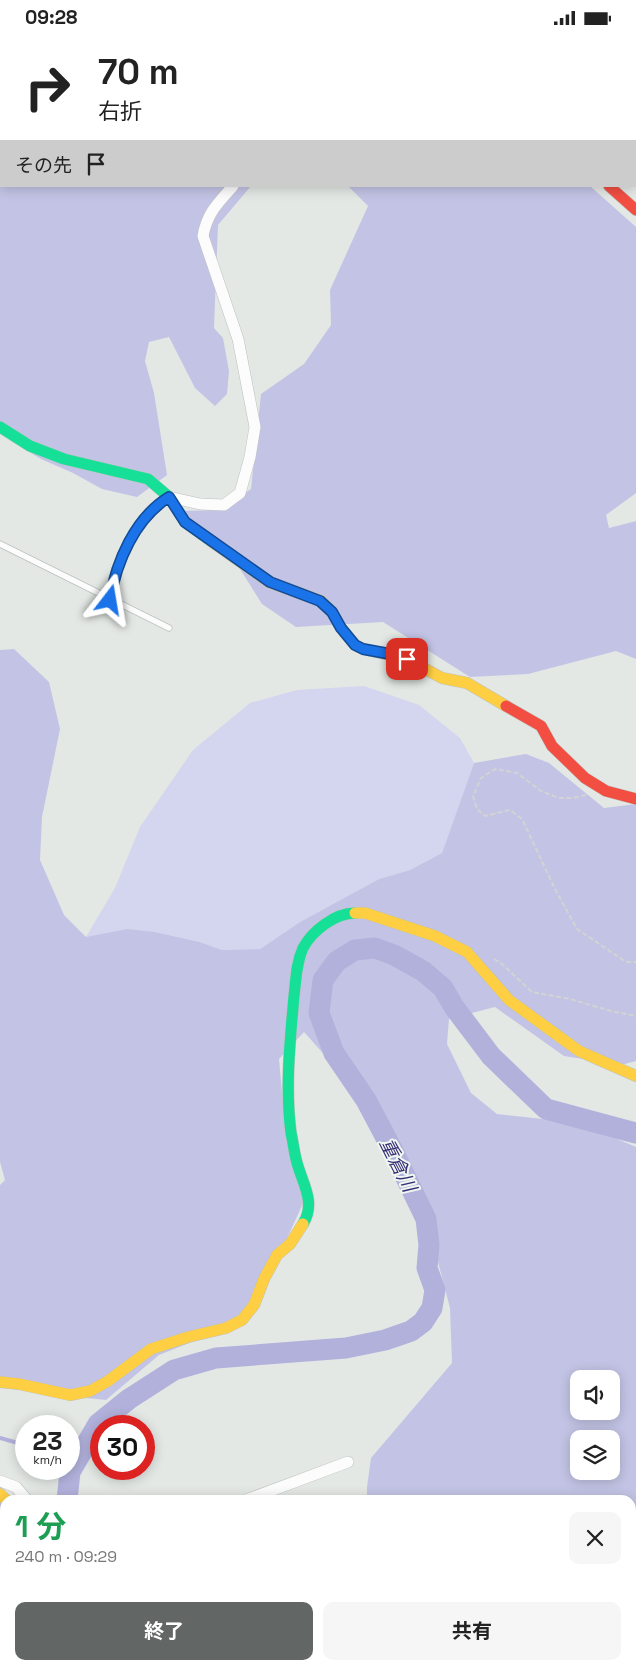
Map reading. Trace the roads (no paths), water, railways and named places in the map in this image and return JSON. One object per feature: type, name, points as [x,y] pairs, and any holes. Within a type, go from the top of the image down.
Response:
[{"type":"street","points":[[110,600],[112,585],[128,545],[142,522],[158,504],[169,497],[200,504],[224,505],[240,493],[250,457],[255,427],[238,339],[203,236],[205,223],[213,209],[232,187]]},
{"type":"street","points":[[610,187],[636,210]]},
{"type":"street","points":[[0,427],[30,446],[64,459],[148,479],[169,497],[185,522],[270,582],[320,601],[332,612],[341,628],[355,645],[363,649],[407,659],[442,678],[467,683],[500,704],[541,726],[552,746],[585,778],[606,791],[636,799]]},
{"type":"street","points":[[0,1382],[19,1384],[70,1395],[90,1391],[108,1381],[151,1349],[188,1337],[226,1329],[242,1320],[254,1305],[264,1279],[277,1255],[290,1244],[300,1229],[306,1219],[310,1205],[296,1160],[291,1131],[289,1098],[290,1040],[295,1009],[298,961],[304,946],[333,919],[350,913],[365,913],[435,935],[467,952],[509,1000],[580,1051],[636,1076]]},
{"type":"street","points":[[259,1495],[348,1461]]},
{"type":"street","points":[[0,1481],[16,1487],[23,1495]]},
{"type":"lane","points":[[0,544],[169,629]]},
{"type":"waterway","name":"重倉川","points":[[68,1495],[70,1472],[98,1424],[129,1399],[174,1370],[216,1358],[346,1348],[385,1340],[411,1331],[423,1322],[432,1308],[435,1290],[427,1268],[429,1245],[426,1219],[366,1100],[334,1053],[319,1013],[323,980],[337,961],[355,950],[375,948],[394,955],[423,971],[443,988],[454,1007],[491,1056],[546,1109],[636,1133]]},
{"type":"waterway","points":[[0,1438],[15,1442]]}]
